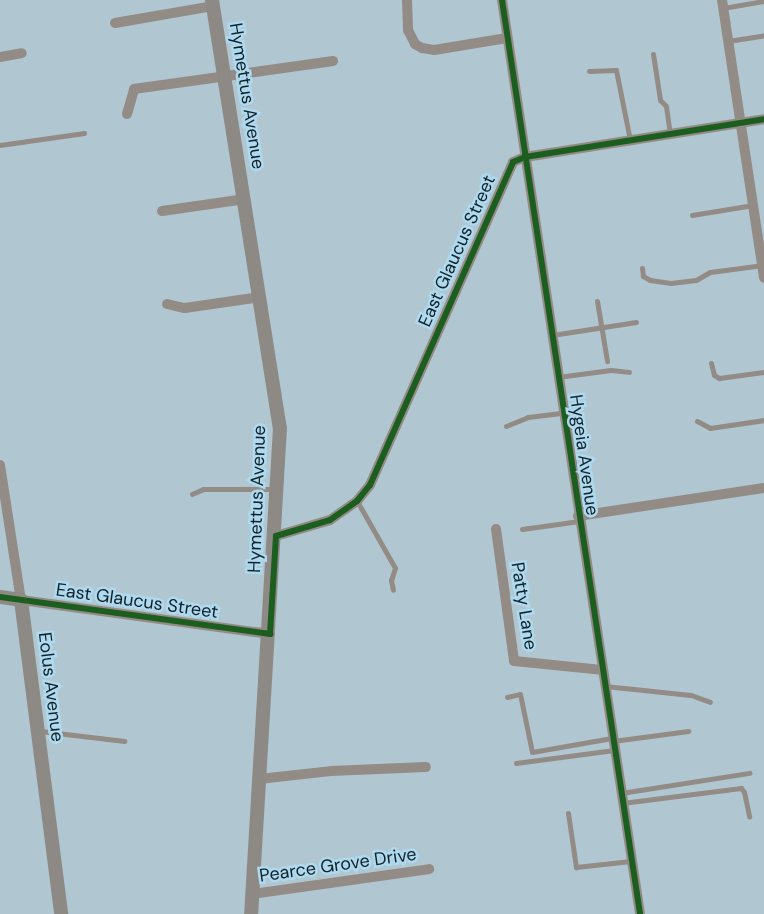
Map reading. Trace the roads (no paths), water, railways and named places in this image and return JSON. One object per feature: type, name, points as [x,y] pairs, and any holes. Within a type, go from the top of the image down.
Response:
[{"type":"street","points":[[407,0],[408,30],[415,44],[422,48],[434,50],[507,38]]},
{"type":"street","name":"Hygeia Avenue","points":[[502,0],[578,518],[640,914]]},
{"type":"street","points":[[115,23],[213,3]]},
{"type":"street","name":"Hymettus Avenue","points":[[213,3],[280,428],[276,536],[251,914]]},
{"type":"street","points":[[722,4],[764,278]]},
{"type":"street","points":[[0,57],[22,53]]},
{"type":"street","points":[[127,114],[134,89],[333,61]]},
{"type":"street","points":[[525,157],[764,119]]},
{"type":"street","name":"East Glaucus Street","points":[[276,536],[330,520],[357,501],[370,485],[513,162],[525,157]]},
{"type":"street","points":[[162,211],[245,199]]},
{"type":"street","points":[[167,304],[185,308],[260,297]]},
{"type":"street","name":"Eolus Avenue","points":[[0,465],[21,600],[61,914]]},
{"type":"street","points":[[578,518],[764,488]]},
{"type":"street","name":"Patty Lane","points":[[496,529],[514,661],[602,670]]},
{"type":"street","name":"East Glaucus Street","points":[[0,597],[270,634]]},
{"type":"street","points":[[259,779],[330,771],[426,767]]},
{"type":"street","name":"Pearce Grove Drive","points":[[252,894],[429,869]]},
{"type":"lane","points":[[722,4],[764,1]]},
{"type":"lane","points":[[728,41],[764,35]]},
{"type":"lane","points":[[653,54],[660,100],[666,106],[670,134]]},
{"type":"lane","points":[[589,71],[616,70],[630,140]]},
{"type":"lane","points":[[0,145],[84,132]]},
{"type":"lane","points":[[692,215],[753,206]]},
{"type":"lane","points":[[642,268],[643,276],[650,280],[671,283],[696,280],[710,272],[763,265]]},
{"type":"lane","points":[[597,300],[607,361]]},
{"type":"lane","points":[[551,335],[636,322]]},
{"type":"lane","points":[[711,363],[714,375],[719,378],[764,372]]},
{"type":"lane","points":[[557,377],[611,370],[629,372]]},
{"type":"lane","points":[[506,426],[528,417],[563,414]]},
{"type":"lane","points":[[697,421],[710,428],[764,420]]},
{"type":"lane","points":[[192,494],[203,489],[277,489]]},
{"type":"lane","points":[[357,501],[395,568],[391,580],[393,590]]},
{"type":"lane","points":[[522,529],[578,518]]},
{"type":"lane","points":[[605,686],[691,695],[710,702]]},
{"type":"lane","points":[[508,697],[520,694],[532,752],[613,743]]},
{"type":"lane","points":[[38,730],[124,741]]},
{"type":"lane","points":[[516,763],[613,743],[688,731]]},
{"type":"lane","points":[[621,799],[749,773]]},
{"type":"lane","points":[[621,799],[741,788],[749,816]]},
{"type":"lane","points":[[568,814],[576,867],[631,861]]}]
